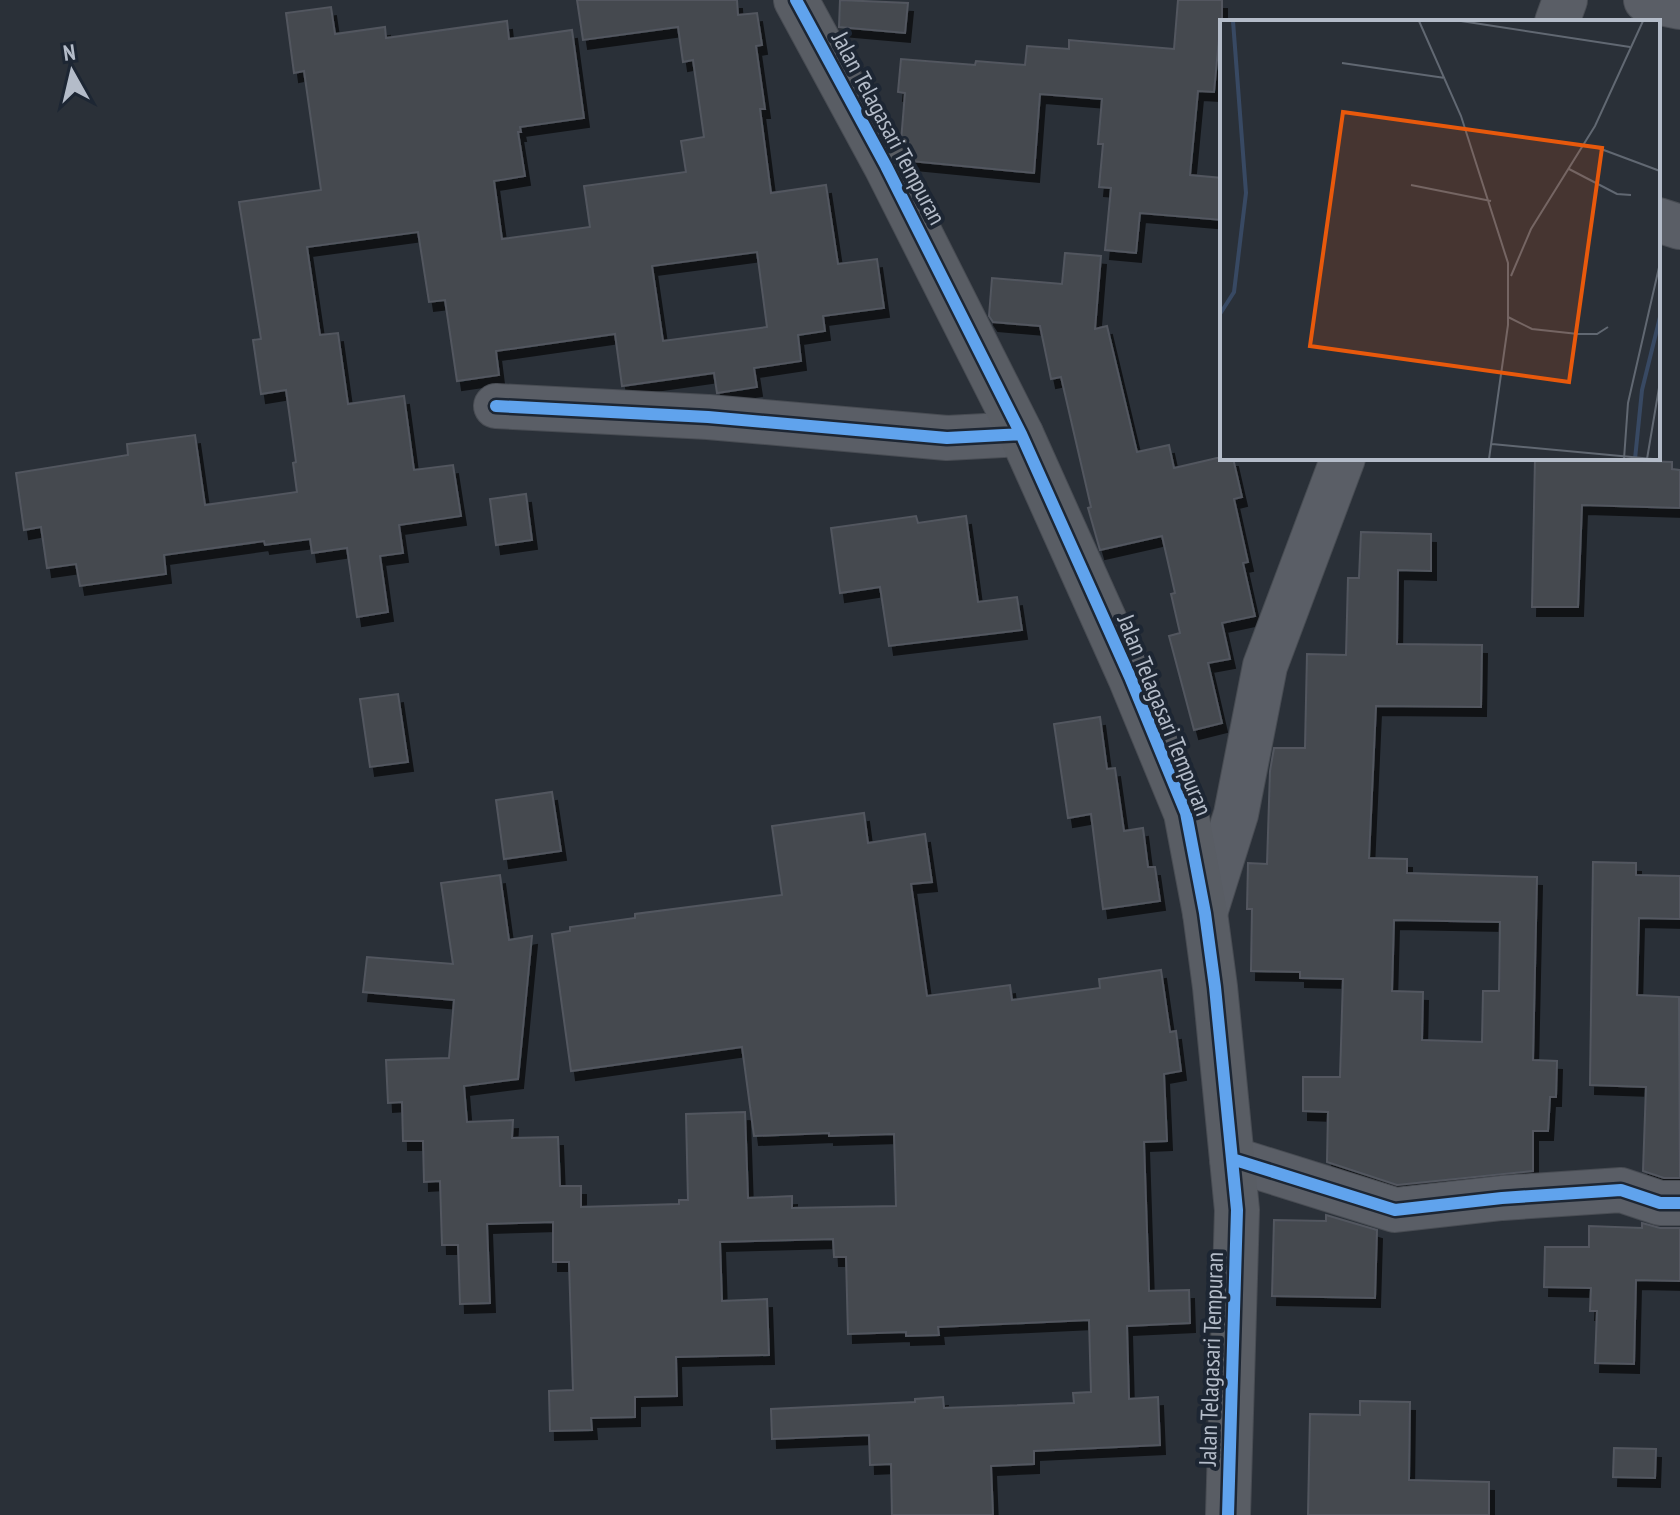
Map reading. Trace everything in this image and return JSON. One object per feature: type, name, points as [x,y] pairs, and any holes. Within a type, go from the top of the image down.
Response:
[{"type":"street","name":"Jalan Telagasari Tempuran","points":[[796,0],[886,166],[1021,434],[1146,713],[1186,813],[1215,987],[1237,1210],[1228,1515]]},
{"type":"street","points":[[1558,20],[1565,0]]},
{"type":"street","points":[[1646,0],[1680,7]]},
{"type":"street","points":[[1660,221],[1680,227]]},
{"type":"street","points":[[496,406],[708,417],[947,438],[1021,434]]},
{"type":"street","points":[[1205,913],[1236,814],[1265,666],[1342,460]]},
{"type":"street","points":[[1232,1159],[1395,1210],[1502,1198],[1621,1190],[1660,1203],[1680,1203]]},
{"type":"building","points":[[577,0],[737,0],[738,15],[757,13],[762,45],[756,46],[765,109],[760,109],[771,193],[826,185],[838,264],[877,259],[884,308],[823,316],[825,331],[798,335],[801,361],[754,368],[757,387],[717,393],[714,373],[622,386],[615,334],[496,351],[499,375],[457,381],[445,300],[429,302],[418,232],[307,247],[320,335],[338,333],[348,404],[404,396],[414,470],[453,465],[461,516],[399,525],[403,553],[380,556],[388,612],[357,617],[347,548],[312,553],[310,539],[265,545],[264,541],[164,555],[166,574],[80,586],[76,564],[47,568],[41,527],[24,530],[16,473],[128,455],[127,444],[195,435],[205,505],[297,492],[286,390],[261,394],[253,340],[261,339],[239,202],[321,190],[304,71],[294,73],[286,13],[331,7],[335,34],[385,27],[386,38],[507,21],[509,39],[572,30],[584,118],[520,127],[521,132],[518,132],[525,176],[494,181],[502,239],[590,227],[584,186],[686,172],[681,141],[704,137],[693,60],[683,62],[678,27],[583,40]],"holes":[[[757,252],[767,327],[663,341],[652,266]]]},
{"type":"building","points":[[840,0],[908,3],[905,33],[839,27]]},
{"type":"building","points":[[1178,0],[1222,0],[1214,92],[1198,91],[1190,175],[1220,178],[1220,220],[1140,213],[1136,253],[1105,250],[1111,188],[1099,187],[1103,144],[1098,144],[1102,99],[1040,94],[1034,173],[911,161],[901,141],[905,93],[898,92],[901,59],[975,65],[976,61],[1025,65],[1027,46],[1069,49],[1069,40],[1174,49]]},
{"type":"building","points":[[1065,253],[1101,256],[1095,329],[1107,326],[1137,452],[1169,445],[1174,468],[1217,458],[1233,460],[1242,497],[1234,499],[1248,562],[1243,563],[1255,616],[1222,623],[1230,659],[1208,663],[1222,723],[1194,730],[1169,636],[1180,633],[1162,536],[1100,550],[1088,508],[1091,507],[1061,377],[1051,379],[1040,326],[993,322],[989,316],[992,278],[1062,284]]},
{"type":"building","points":[[1535,460],[1672,462],[1672,469],[1680,470],[1680,508],[1582,505],[1578,607],[1532,607]]},
{"type":"building","points":[[526,494],[532,540],[496,545],[490,499]]},
{"type":"building","points":[[916,516],[918,523],[966,516],[978,602],[1017,597],[1022,630],[889,646],[880,587],[840,593],[831,528]]},
{"type":"building","points":[[1361,532],[1431,534],[1431,571],[1398,570],[1397,644],[1482,645],[1481,707],[1376,706],[1369,858],[1407,859],[1407,873],[1537,877],[1533,1060],[1557,1061],[1556,1097],[1550,1097],[1548,1131],[1533,1131],[1533,1171],[1397,1185],[1327,1162],[1328,1112],[1303,1111],[1303,1077],[1340,1077],[1343,979],[1300,978],[1300,972],[1251,971],[1252,909],[1247,909],[1248,863],[1267,864],[1270,771],[1274,748],[1305,748],[1307,654],[1346,655],[1348,578],[1359,578]],"holes":[[[1394,920],[1500,922],[1499,991],[1483,991],[1482,1042],[1422,1040],[1423,992],[1392,991]]]},
{"type":"building","points":[[398,694],[408,762],[370,767],[360,699]]},
{"type":"building","points":[[1100,717],[1107,769],[1115,768],[1124,831],[1143,828],[1148,867],[1155,867],[1160,901],[1103,909],[1091,814],[1068,818],[1054,724]]},
{"type":"building","points":[[552,792],[561,851],[504,859],[496,800]]},
{"type":"building","points":[[864,813],[868,843],[925,834],[932,882],[911,884],[927,996],[1010,985],[1012,1000],[1100,988],[1099,979],[1161,970],[1170,1032],[1176,1031],[1181,1071],[1164,1074],[1167,1141],[1144,1142],[1149,1291],[1189,1290],[1190,1323],[1127,1326],[1129,1399],[1158,1397],[1160,1445],[1034,1451],[1034,1464],[991,1466],[993,1515],[892,1515],[891,1464],[870,1465],[869,1435],[772,1439],[771,1409],[915,1402],[915,1399],[943,1397],[944,1408],[1074,1403],[1073,1393],[1091,1392],[1089,1320],[938,1327],[939,1335],[906,1336],[906,1332],[848,1334],[846,1257],[834,1257],[833,1239],[720,1242],[722,1301],[767,1299],[769,1355],[676,1357],[677,1396],[635,1397],[635,1417],[591,1418],[592,1430],[550,1431],[549,1391],[573,1390],[569,1262],[553,1262],[553,1222],[487,1224],[490,1303],[460,1304],[458,1245],[442,1245],[440,1181],[424,1182],[423,1141],[403,1141],[402,1102],[388,1103],[386,1060],[449,1058],[454,1000],[363,992],[367,957],[453,964],[441,883],[500,875],[509,940],[532,936],[518,1079],[464,1086],[467,1122],[513,1120],[512,1138],[558,1137],[560,1186],[581,1186],[581,1207],[679,1204],[679,1200],[688,1200],[686,1114],[745,1112],[748,1198],[792,1196],[792,1208],[896,1206],[894,1134],[754,1136],[742,1047],[571,1071],[552,934],[570,931],[570,927],[635,918],[635,914],[782,895],[772,826]]},
{"type":"building","points":[[1593,862],[1636,863],[1636,875],[1680,876],[1680,919],[1639,918],[1637,995],[1679,997],[1680,1178],[1664,1178],[1643,1171],[1646,1087],[1590,1085]]},
{"type":"building","points":[[1326,1215],[1377,1230],[1375,1298],[1272,1296],[1274,1220],[1326,1221]]},
{"type":"building","points":[[1642,1223],[1660,1228],[1680,1228],[1680,1281],[1636,1280],[1634,1364],[1595,1363],[1597,1311],[1590,1311],[1591,1288],[1544,1287],[1545,1247],[1589,1247],[1589,1226],[1642,1228]]},
{"type":"building","points":[[1360,1401],[1410,1402],[1409,1480],[1489,1482],[1489,1515],[1308,1515],[1310,1414],[1360,1415]]},
{"type":"building","points":[[1614,1448],[1656,1449],[1655,1478],[1613,1477]]},
{"type":"cycle path","points":[[796,0],[886,166],[1021,434],[1130,677],[1186,813],[1215,987],[1237,1210],[1228,1515]]},
{"type":"cycle path","points":[[496,406],[708,417],[947,438],[1021,434]]},
{"type":"cycle path","points":[[1232,1159],[1395,1210],[1502,1198],[1621,1190],[1660,1203],[1680,1203]]}]
